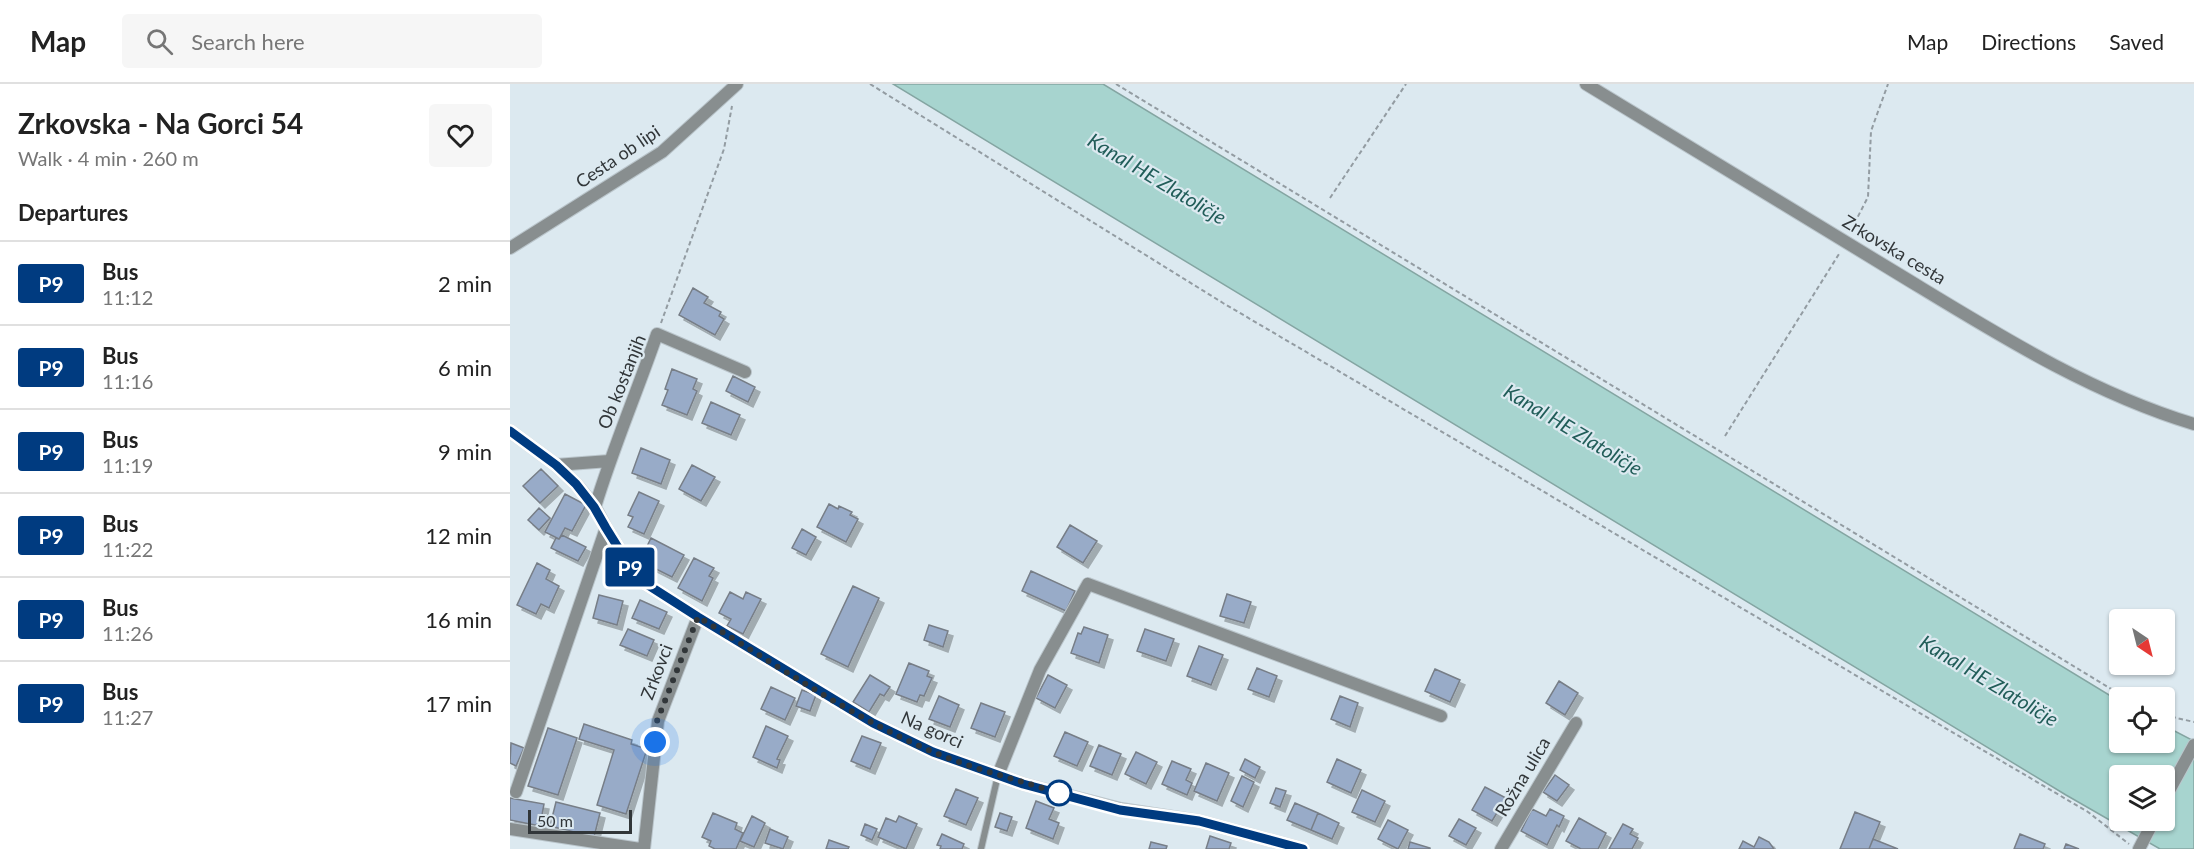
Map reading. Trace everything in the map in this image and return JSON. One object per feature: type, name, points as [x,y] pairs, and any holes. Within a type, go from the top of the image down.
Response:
[{"type":"street","name":"Zrkovska cesta","points":[[1586,84],[2009,341],[2091,384],[2168,416],[2194,424]]},
{"type":"street","name":"Cesta ob lipi","points":[[510,248],[663,152],[736,85]]},
{"type":"street","name":"Ob kostanjih","points":[[594,507],[657,334],[745,372]]},
{"type":"street","name":"Na gorci","points":[[510,431],[556,465],[576,484],[594,507],[637,578],[873,723],[933,752],[998,775],[1120,810],[1199,821],[1303,849]]},
{"type":"street","points":[[556,465],[609,461]]},
{"type":"street","points":[[516,792],[606,528]]},
{"type":"street","points":[[998,775],[1040,670],[1088,584],[1441,716]]},
{"type":"street","name":"Zrkovci","points":[[510,829],[642,849],[657,721],[698,617]]},
{"type":"street","name":"Rožna ulica","points":[[1501,849],[1576,723]]},
{"type":"street","points":[[2175,780],[2194,745]]},
{"type":"street","points":[[2137,849],[2148,831]]},
{"type":"lane","points":[[981,849],[998,775]]},
{"type":"path","points":[[870,84],[1223,303],[2088,812],[2137,849]]},
{"type":"path","points":[[1116,84],[2109,688]]},
{"type":"path","points":[[1330,198],[1407,84]]},
{"type":"path","points":[[1725,436],[1832,265],[1868,197],[1871,131],[1888,84]]},
{"type":"path","points":[[657,334],[724,149],[736,85]]},
{"type":"path","points":[[2175,718],[2194,722]]},
{"type":"water","name":"Kanal HE Zlatoličje","points":[[893,84],[1103,84],[2109,695],[2109,753],[2175,753],[2175,731],[2194,741],[2194,849],[2160,849],[2129,831],[2175,831],[2175,765],[2109,765],[2109,820]]},
{"type":"building","points":[[693,288],[708,297],[704,303],[721,312],[719,316],[724,319],[715,335],[679,315]]},
{"type":"building","points":[[672,369],[697,379],[693,389],[697,391],[687,415],[662,405]]},
{"type":"building","points":[[733,376],[755,387],[748,402],[726,391]]},
{"type":"building","points":[[711,402],[740,415],[731,435],[702,423]]},
{"type":"building","points":[[641,448],[670,460],[661,484],[632,473]]},
{"type":"building","points":[[692,465],[715,477],[701,501],[679,489]]},
{"type":"building","points":[[541,469],[558,486],[540,503],[523,486]]},
{"type":"building","points":[[639,492],[659,501],[644,534],[628,527],[633,517],[628,515]]},
{"type":"building","points":[[565,494],[586,505],[572,531],[565,528],[559,539],[545,532]]},
{"type":"building","points":[[829,504],[852,512],[850,515],[858,519],[846,542],[817,527]]},
{"type":"building","points":[[539,508],[550,518],[539,530],[528,520]]},
{"type":"building","points":[[1070,525],[1097,541],[1083,563],[1057,547]]},
{"type":"building","points":[[802,529],[816,537],[806,555],[792,548]]},
{"type":"building","points":[[562,535],[586,547],[578,561],[551,548],[556,538],[559,539]]},
{"type":"building","points":[[651,538],[684,555],[672,577],[640,561]]},
{"type":"building","points":[[694,558],[714,568],[709,576],[713,578],[702,601],[678,588]]},
{"type":"building","points":[[537,563],[550,570],[546,579],[559,586],[549,608],[541,604],[536,614],[517,605]]},
{"type":"building","points":[[1031,571],[1075,591],[1066,611],[1022,591]]},
{"type":"building","points":[[853,586],[879,598],[848,667],[821,654]]},
{"type":"building","points":[[730,592],[743,599],[746,592],[761,599],[743,634],[727,626],[731,619],[719,613]]},
{"type":"building","points":[[1227,594],[1251,602],[1244,623],[1220,616]]},
{"type":"building","points":[[599,595],[623,601],[617,625],[593,618]]},
{"type":"building","points":[[640,600],[667,612],[659,629],[632,618]]},
{"type":"building","points":[[929,625],[948,631],[943,647],[924,640]]},
{"type":"building","points":[[1084,627],[1108,635],[1099,663],[1071,653],[1078,633],[1081,634]]},
{"type":"building","points":[[628,629],[654,640],[647,656],[620,645]]},
{"type":"building","points":[[1145,629],[1174,639],[1166,661],[1137,651]]},
{"type":"building","points":[[1199,646],[1223,655],[1211,685],[1187,676]]},
{"type":"building","points":[[909,663],[929,671],[927,676],[932,678],[924,696],[920,695],[917,702],[896,694]]},
{"type":"building","points":[[1257,668],[1277,676],[1269,697],[1248,689]]},
{"type":"building","points":[[1435,669],[1460,680],[1450,702],[1425,691]]},
{"type":"building","points":[[870,675],[890,687],[884,696],[880,694],[869,712],[853,702]]},
{"type":"building","points":[[1048,675],[1067,685],[1055,708],[1036,698]]},
{"type":"building","points":[[1559,681],[1578,693],[1565,715],[1546,703]]},
{"type":"building","points":[[771,687],[795,698],[785,720],[761,709]]},
{"type":"building","points":[[802,690],[816,695],[810,711],[796,706]]},
{"type":"building","points":[[939,696],[959,705],[950,727],[929,719]]},
{"type":"building","points":[[1340,696],[1358,703],[1350,727],[1331,719]]},
{"type":"building","points":[[981,703],[1005,712],[995,737],[971,728]]},
{"type":"building","points":[[584,724],[632,740],[631,744],[647,749],[626,814],[597,805],[614,750],[579,739]]},
{"type":"building","points":[[766,726],[788,736],[777,759],[780,760],[777,768],[753,757]]},
{"type":"building","points":[[548,728],[577,738],[558,795],[528,786]]},
{"type":"building","points":[[1065,732],[1088,742],[1077,766],[1054,756]]},
{"type":"building","points":[[862,736],[881,743],[870,769],[851,761]]},
{"type":"building","points":[[511,743],[524,748],[516,766],[510,763]]},
{"type":"building","points":[[1099,745],[1121,754],[1112,775],[1090,766]]},
{"type":"building","points":[[1136,752],[1157,762],[1146,784],[1125,774]]},
{"type":"building","points":[[1245,759],[1260,767],[1255,778],[1240,770]]},
{"type":"building","points":[[1337,759],[1361,770],[1351,793],[1327,782]]},
{"type":"building","points":[[1172,761],[1191,769],[1186,780],[1192,783],[1187,795],[1162,784]]},
{"type":"building","points":[[1206,763],[1229,773],[1217,801],[1194,791]]},
{"type":"building","points":[[1555,775],[1569,785],[1557,801],[1543,792]]},
{"type":"building","points":[[1242,776],[1254,782],[1243,807],[1231,801]]},
{"type":"building","points":[[1485,787],[1506,798],[1492,821],[1472,810]]},
{"type":"building","points":[[1276,788],[1286,791],[1280,807],[1270,803]]},
{"type":"building","points":[[956,789],[978,798],[966,825],[944,816]]},
{"type":"building","points":[[1362,790],[1385,801],[1375,822],[1352,812]]},
{"type":"building","points":[[510,798],[544,804],[540,826],[510,820]]},
{"type":"building","points":[[1036,801],[1054,808],[1049,819],[1059,823],[1053,839],[1026,828]]},
{"type":"building","points":[[556,802],[600,813],[594,837],[550,826]]},
{"type":"building","points":[[1295,803],[1318,813],[1311,830],[1287,820]]},
{"type":"building","points":[[1532,809],[1546,816],[1550,809],[1564,816],[1547,845],[1521,831]]},
{"type":"building","points":[[1855,812],[1880,822],[1869,849],[1840,849]]},
{"type":"building","points":[[713,813],[737,823],[735,829],[743,833],[736,849],[715,849],[709,846],[711,841],[702,837]]},
{"type":"building","points":[[1000,813],[1012,817],[1007,831],[995,827]]},
{"type":"building","points":[[1318,813],[1339,823],[1332,839],[1311,830]]},
{"type":"building","points":[[752,816],[765,823],[754,847],[740,841]]},
{"type":"building","points":[[899,816],[917,824],[906,849],[878,837],[886,818],[896,822]]},
{"type":"building","points":[[1579,818],[1606,833],[1598,849],[1581,849],[1566,841]]},
{"type":"building","points":[[1459,819],[1476,828],[1466,845],[1449,836]]},
{"type":"building","points":[[1388,820],[1408,830],[1398,849],[1378,839]]},
{"type":"building","points":[[865,824],[877,829],[872,840],[861,835]]},
{"type":"building","points":[[1623,824],[1633,829],[1630,834],[1638,838],[1632,849],[1609,849]]},
{"type":"building","points":[[770,829],[788,837],[783,849],[765,843]]},
{"type":"building","points":[[942,834],[964,844],[962,849],[940,849],[941,846],[937,845]]},
{"type":"building","points":[[2020,834],[2045,844],[2043,849],[2014,849]]},
{"type":"building","points":[[1210,836],[1231,843],[1229,849],[1206,849]]},
{"type":"building","points":[[1759,837],[1769,842],[1774,849],[1739,849],[1743,841],[1754,847]]},
{"type":"building","points":[[1873,839],[1898,849],[1869,849]]},
{"type":"building","points":[[829,840],[849,847],[848,849],[826,849]]},
{"type":"building","points":[[1151,842],[1167,846],[1166,849],[1149,849]]},
{"type":"building","points":[[1410,842],[1430,848],[1430,849],[1408,849]]},
{"type":"building","points":[[2066,844],[2079,849],[2064,849]]},
{"type":"bus line","name":"P9","points":[[510,431],[556,465],[576,484],[594,507],[637,578],[873,723],[933,752],[1023,784],[1120,810],[1199,821],[1303,849]]},
{"type":"route","points":[[655,742],[657,721],[698,617],[873,723],[933,752],[1023,784],[1059,793]]}]
